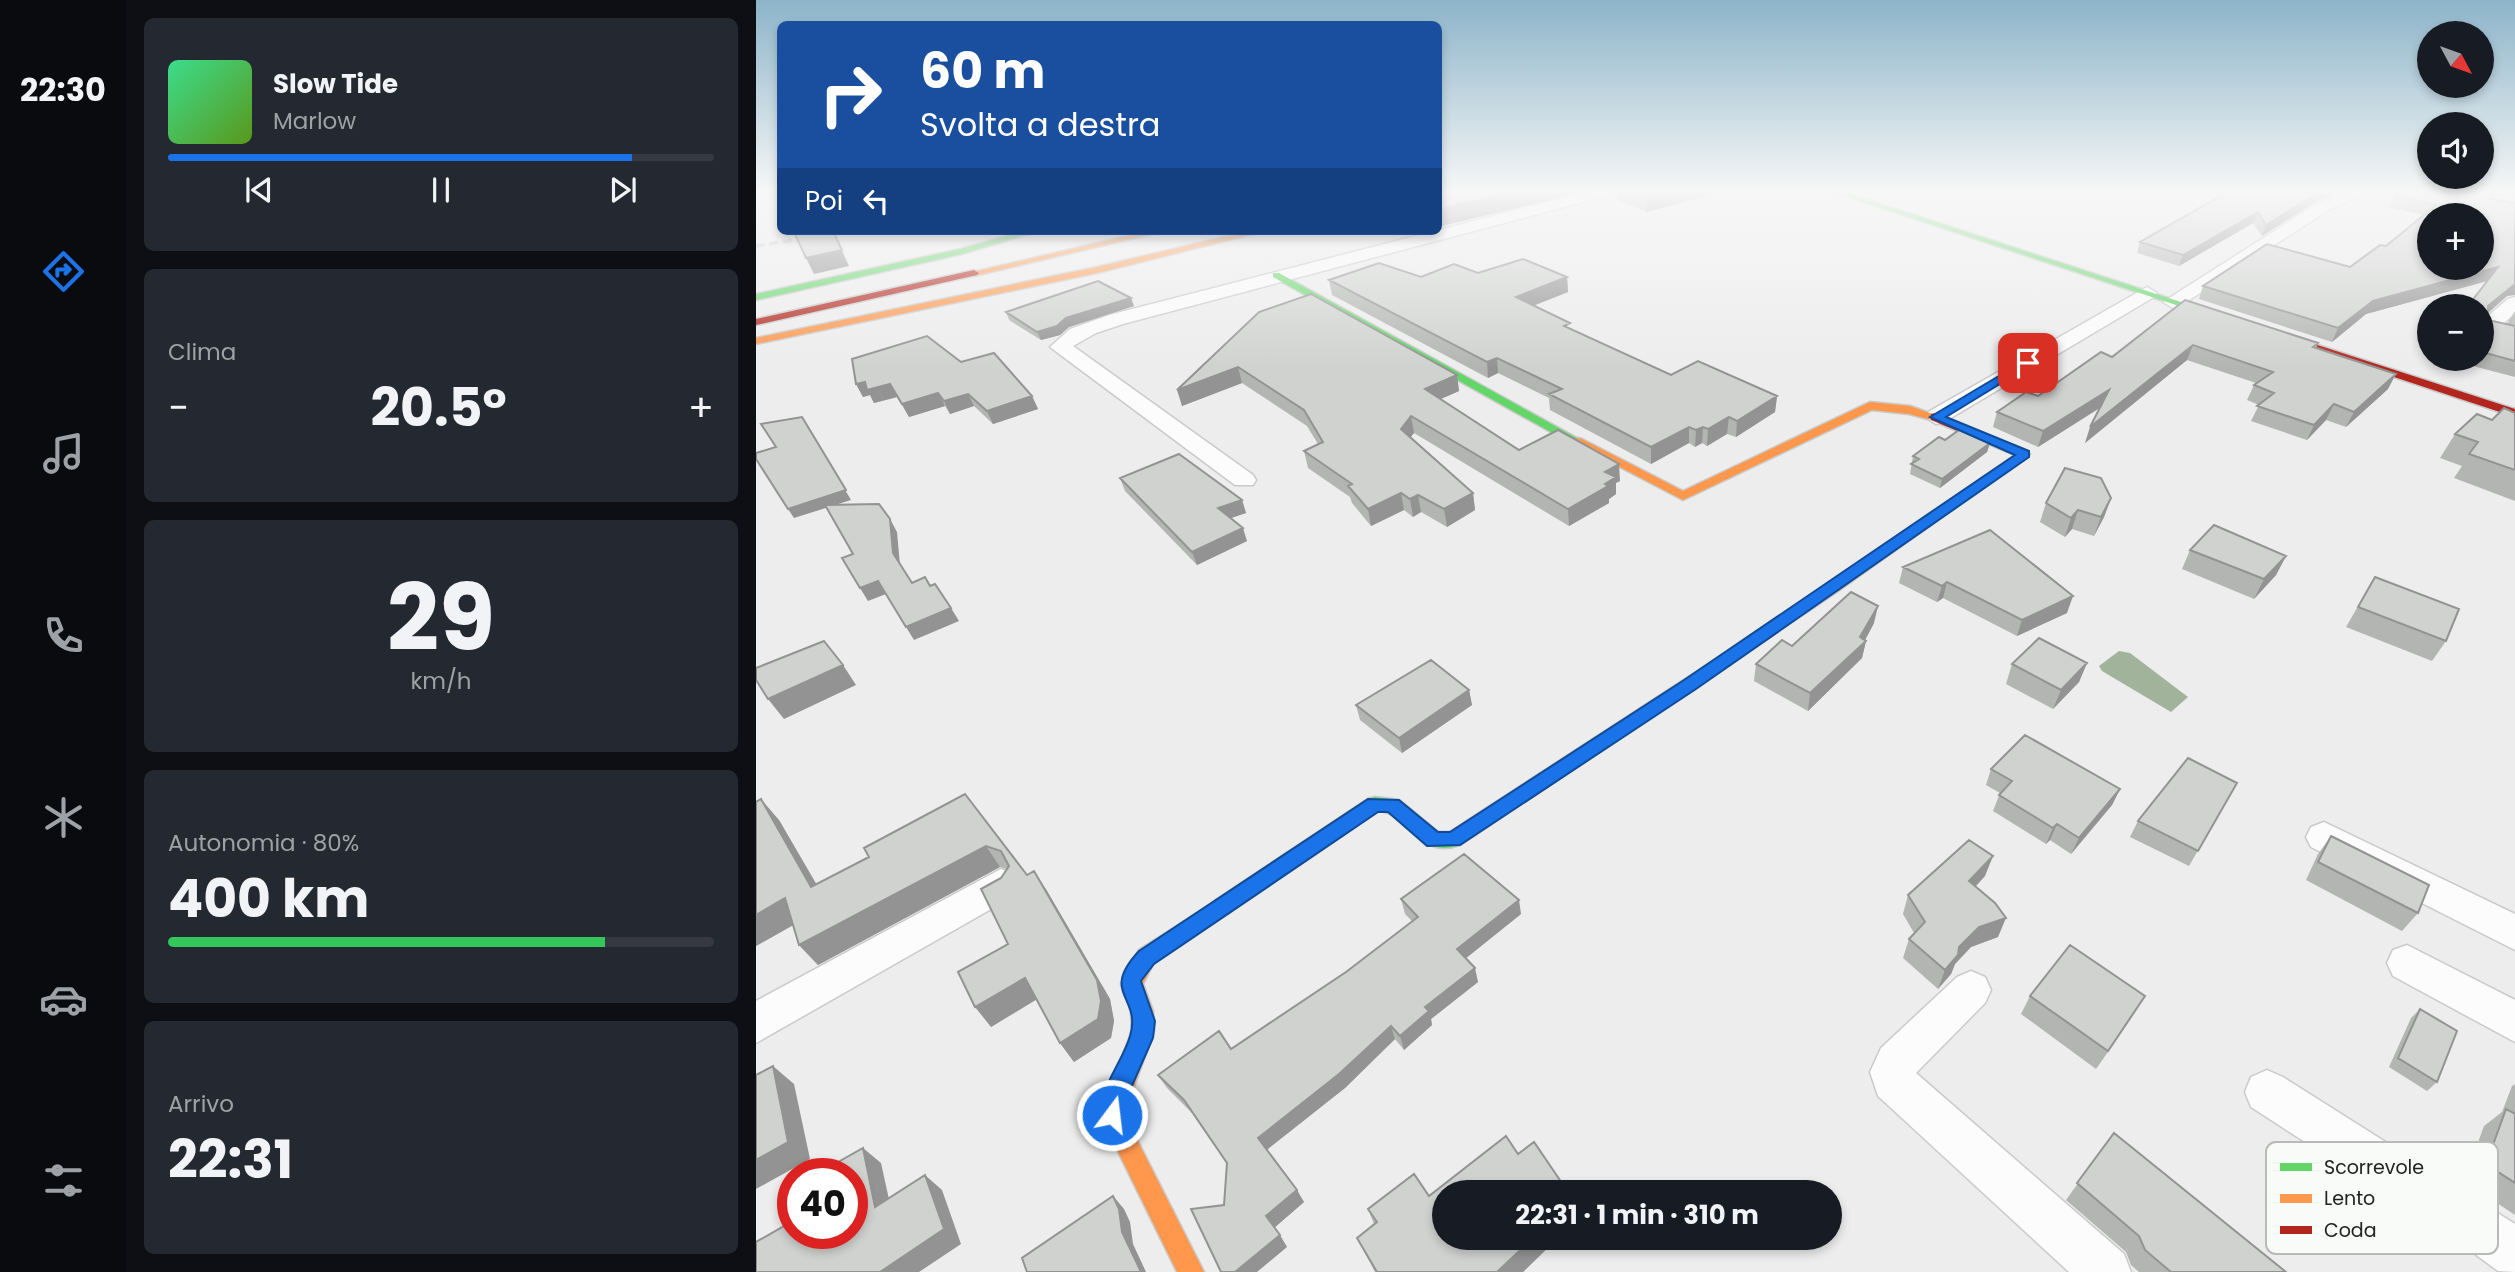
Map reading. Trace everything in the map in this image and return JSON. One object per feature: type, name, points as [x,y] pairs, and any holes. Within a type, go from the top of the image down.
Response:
[{"type":"main road","points":[[756,297],[968,249]]},
{"type":"main road","points":[[756,311],[1036,249]]},
{"type":"main road","points":[[756,322],[1078,249]]},
{"type":"main road","points":[[756,341],[1183,249]]},
{"type":"main road","points":[[2013,249],[2515,412]]},
{"type":"main road","points":[[1191,1272],[1112,1115],[1115,1097],[1141,1038],[1144,1021],[1130,981],[1132,973],[1146,957],[1375,804],[1392,805],[1434,840],[1453,840],[1804,608],[2024,454],[1937,417],[1891,406],[1870,407],[1683,496],[1625,468],[1276,275]]},
{"type":"street","points":[[1244,480],[1060,346],[1066,339],[1090,329],[1276,275],[1377,249]]},
{"type":"street","points":[[2173,302],[2256,249]]},
{"type":"street","points":[[1937,417],[2147,293]]},
{"type":"street","points":[[2515,303],[2487,327],[2515,334]]},
{"type":"street","points":[[2324,837],[2515,933]]},
{"type":"street","points":[[756,1023],[1001,885]]},
{"type":"street","points":[[2407,963],[2515,1022]]},
{"type":"street","points":[[1971,990],[1896,1063],[1892,1072],[1893,1081],[2106,1272]]},
{"type":"street","points":[[2267,1092],[2346,1142]]},
{"type":"street","points":[[2498,1241],[2515,1254]]},
{"type":"shaded area","points":[[2119,651],[2130,653],[2188,697],[2171,712],[2102,671],[2099,666]]},
{"type":"building","points":[[802,249],[842,250],[806,258]]},
{"type":"building","points":[[2164,249],[2193,249],[2183,255]]},
{"type":"building","points":[[2259,249],[2286,249],[2350,267],[2374,249],[2417,249],[2417,280],[2450,280],[2373,301],[2338,328],[2203,286]]},
{"type":"building","points":[[2494,249],[2515,249],[2515,284],[2494,301],[2494,294],[2477,294],[2488,280],[2494,280],[2494,272],[2498,267],[2494,268]]},
{"type":"building","points":[[1523,259],[1567,277],[1516,297],[1570,323],[1564,326],[1671,375],[1698,361],[1777,396],[1737,421],[1729,417],[1708,429],[1703,427],[1696,430],[1689,427],[1651,447],[1549,394],[1562,389],[1497,358],[1487,362],[1329,280],[1379,263],[1421,277],[1454,264],[1478,273]]},
{"type":"building","points":[[1098,281],[1131,298],[1066,318],[1057,326],[1037,332],[1006,312]]},
{"type":"building","points":[[1311,294],[1457,375],[1425,389],[1519,450],[1558,430],[1619,464],[1605,472],[1616,477],[1605,484],[1608,486],[1568,509],[1411,416],[1401,429],[1473,493],[1444,509],[1418,495],[1410,499],[1401,493],[1368,509],[1348,486],[1352,484],[1304,451],[1323,442],[1304,410],[1238,367],[1177,390],[1259,312]]},
{"type":"building","points":[[2185,300],[2318,343],[2313,347],[2396,374],[2354,412],[2334,404],[2314,425],[2257,406],[2274,393],[2254,385],[2273,372],[2193,345],[2090,427],[2109,390],[2043,431],[1997,412],[2026,392],[2038,396],[2101,352],[2112,357]]},
{"type":"building","points":[[2494,321],[2515,326],[2515,361],[2494,355]]},
{"type":"building","points":[[927,336],[961,362],[994,353],[1032,396],[987,411],[968,394],[944,401],[938,393],[902,404],[890,384],[867,390],[865,382],[856,384],[852,359]]},
{"type":"building","points":[[2504,408],[2515,413],[2515,470],[2469,454],[2478,442],[2455,434],[2477,414],[2492,420]]},
{"type":"building","points":[[802,417],[846,490],[788,509],[756,459],[756,453],[776,447],[761,424]]},
{"type":"building","points":[[1959,430],[1990,443],[1942,479],[1911,464],[1919,459],[1913,456],[1939,437],[1945,440]]},
{"type":"building","points":[[1179,454],[1242,500],[1218,508],[1243,528],[1192,552],[1120,478]]},
{"type":"building","points":[[2065,468],[2101,478],[2111,498],[2101,517],[2078,510],[2071,518],[2046,503]]},
{"type":"building","points":[[879,504],[890,519],[893,553],[912,583],[925,577],[930,586],[935,584],[951,608],[906,627],[878,581],[860,588],[842,558],[853,554],[825,505]]},
{"type":"building","points":[[2214,525],[2286,556],[2264,579],[2190,550]]},
{"type":"building","points":[[1990,530],[2073,596],[2022,620],[1947,582],[1942,586],[1903,567]]},
{"type":"building","points":[[2375,577],[2459,609],[2446,641],[2358,607]]},
{"type":"building","points":[[1851,592],[1878,606],[1860,637],[1866,641],[1810,693],[1756,664],[1782,640],[1792,646]]},
{"type":"building","points":[[2039,638],[2087,663],[2061,690],[2012,664]]},
{"type":"building","points":[[824,641],[843,665],[768,699],[756,680],[756,668]]},
{"type":"building","points":[[1431,660],[1469,690],[1399,738],[1356,705]]},
{"type":"building","points":[[2025,735],[2120,789],[2079,838],[2057,824],[2053,828],[1999,795],[2012,781],[1991,769]]},
{"type":"building","points":[[2188,758],[2237,783],[2198,851],[2138,821]]},
{"type":"building","points":[[965,794],[1027,875],[1034,871],[1097,980],[1101,1001],[1098,1019],[1060,1043],[1025,978],[975,1007],[958,972],[1008,944],[981,889],[1001,878],[1009,866],[1001,851],[986,846],[799,945],[785,898],[756,915],[756,802],[761,799],[811,887],[869,857],[864,848]]},
{"type":"building","points":[[2331,836],[2429,885],[2418,913],[2318,862]]},
{"type":"building","points":[[1969,840],[1993,856],[1969,881],[1995,903],[2006,918],[1979,927],[1959,947],[1958,955],[1945,970],[1909,939],[1925,922],[1908,895]]},
{"type":"building","points":[[1464,854],[1519,900],[1457,949],[1475,968],[1425,1007],[1429,1011],[1400,1036],[1391,1026],[1339,1074],[1258,1138],[1297,1190],[1266,1216],[1280,1235],[1235,1272],[1221,1272],[1191,1209],[1224,1205],[1227,1163],[1184,1100],[1158,1075],[1219,1031],[1231,1049],[1346,972],[1418,917],[1401,899]]},
{"type":"building","points":[[2070,945],[2145,996],[2108,1051],[2030,996]]},
{"type":"building","points":[[2420,1009],[2457,1031],[2437,1082],[2398,1058]]},
{"type":"building","points":[[773,1066],[788,1142],[756,1160],[756,1075]]},
{"type":"building","points":[[2506,1109],[2515,1114],[2515,1183],[2498,1172],[2498,1142],[2494,1142]]},
{"type":"building","points":[[2114,1133],[2286,1272],[2171,1272],[2145,1250],[2139,1236],[2077,1183]]},
{"type":"building","points":[[1506,1136],[1518,1154],[1534,1142],[1560,1180],[1450,1180]]},
{"type":"building","points":[[863,1148],[865,1158],[845,1158]]},
{"type":"building","points":[[868,1173],[875,1207],[925,1175],[944,1229],[880,1272],[756,1272],[756,1242],[777,1230],[777,1249],[868,1249]]},
{"type":"building","points":[[1414,1174],[1429,1196],[1432,1194],[1432,1250],[1520,1250],[1497,1272],[1377,1272],[1357,1238],[1377,1222],[1368,1209]]},
{"type":"building","points":[[1113,1196],[1119,1209],[1122,1232],[1141,1272],[1027,1272],[1022,1258]]},
{"type":"traffic: fast","points":[[756,297],[968,249]]},
{"type":"traffic: fast","points":[[2013,249],[2286,338]]},
{"type":"traffic: fast","points":[[1276,275],[1578,442]]},
{"type":"traffic: fast","points":[[1223,906],[1375,804],[1392,805],[1434,840],[1453,840],[1833,588]]},
{"type":"traffic: slow","points":[[974,273],[1079,249]]},
{"type":"traffic: slow","points":[[756,341],[1183,249]]},
{"type":"traffic: slow","points":[[1578,442],[1683,496],[1870,406],[1910,410],[1935,417]]},
{"type":"traffic: slow","points":[[1191,1272],[1112,1115],[1143,1031],[1142,1011],[1132,984],[1146,957],[1223,906]]},
{"type":"traffic: jam","points":[[756,322],[974,273]]},
{"type":"traffic: jam","points":[[2286,338],[2515,413]]},
{"type":"traffic: jam","points":[[1833,588],[2024,454],[1935,417]]},
{"type":"route","points":[[1112,1115],[1115,1097],[1141,1038],[1144,1021],[1130,981],[1132,973],[1146,957],[1375,804],[1392,805],[1434,840],[1453,840],[1815,600],[2024,454],[1937,417],[2028,363]]}]
